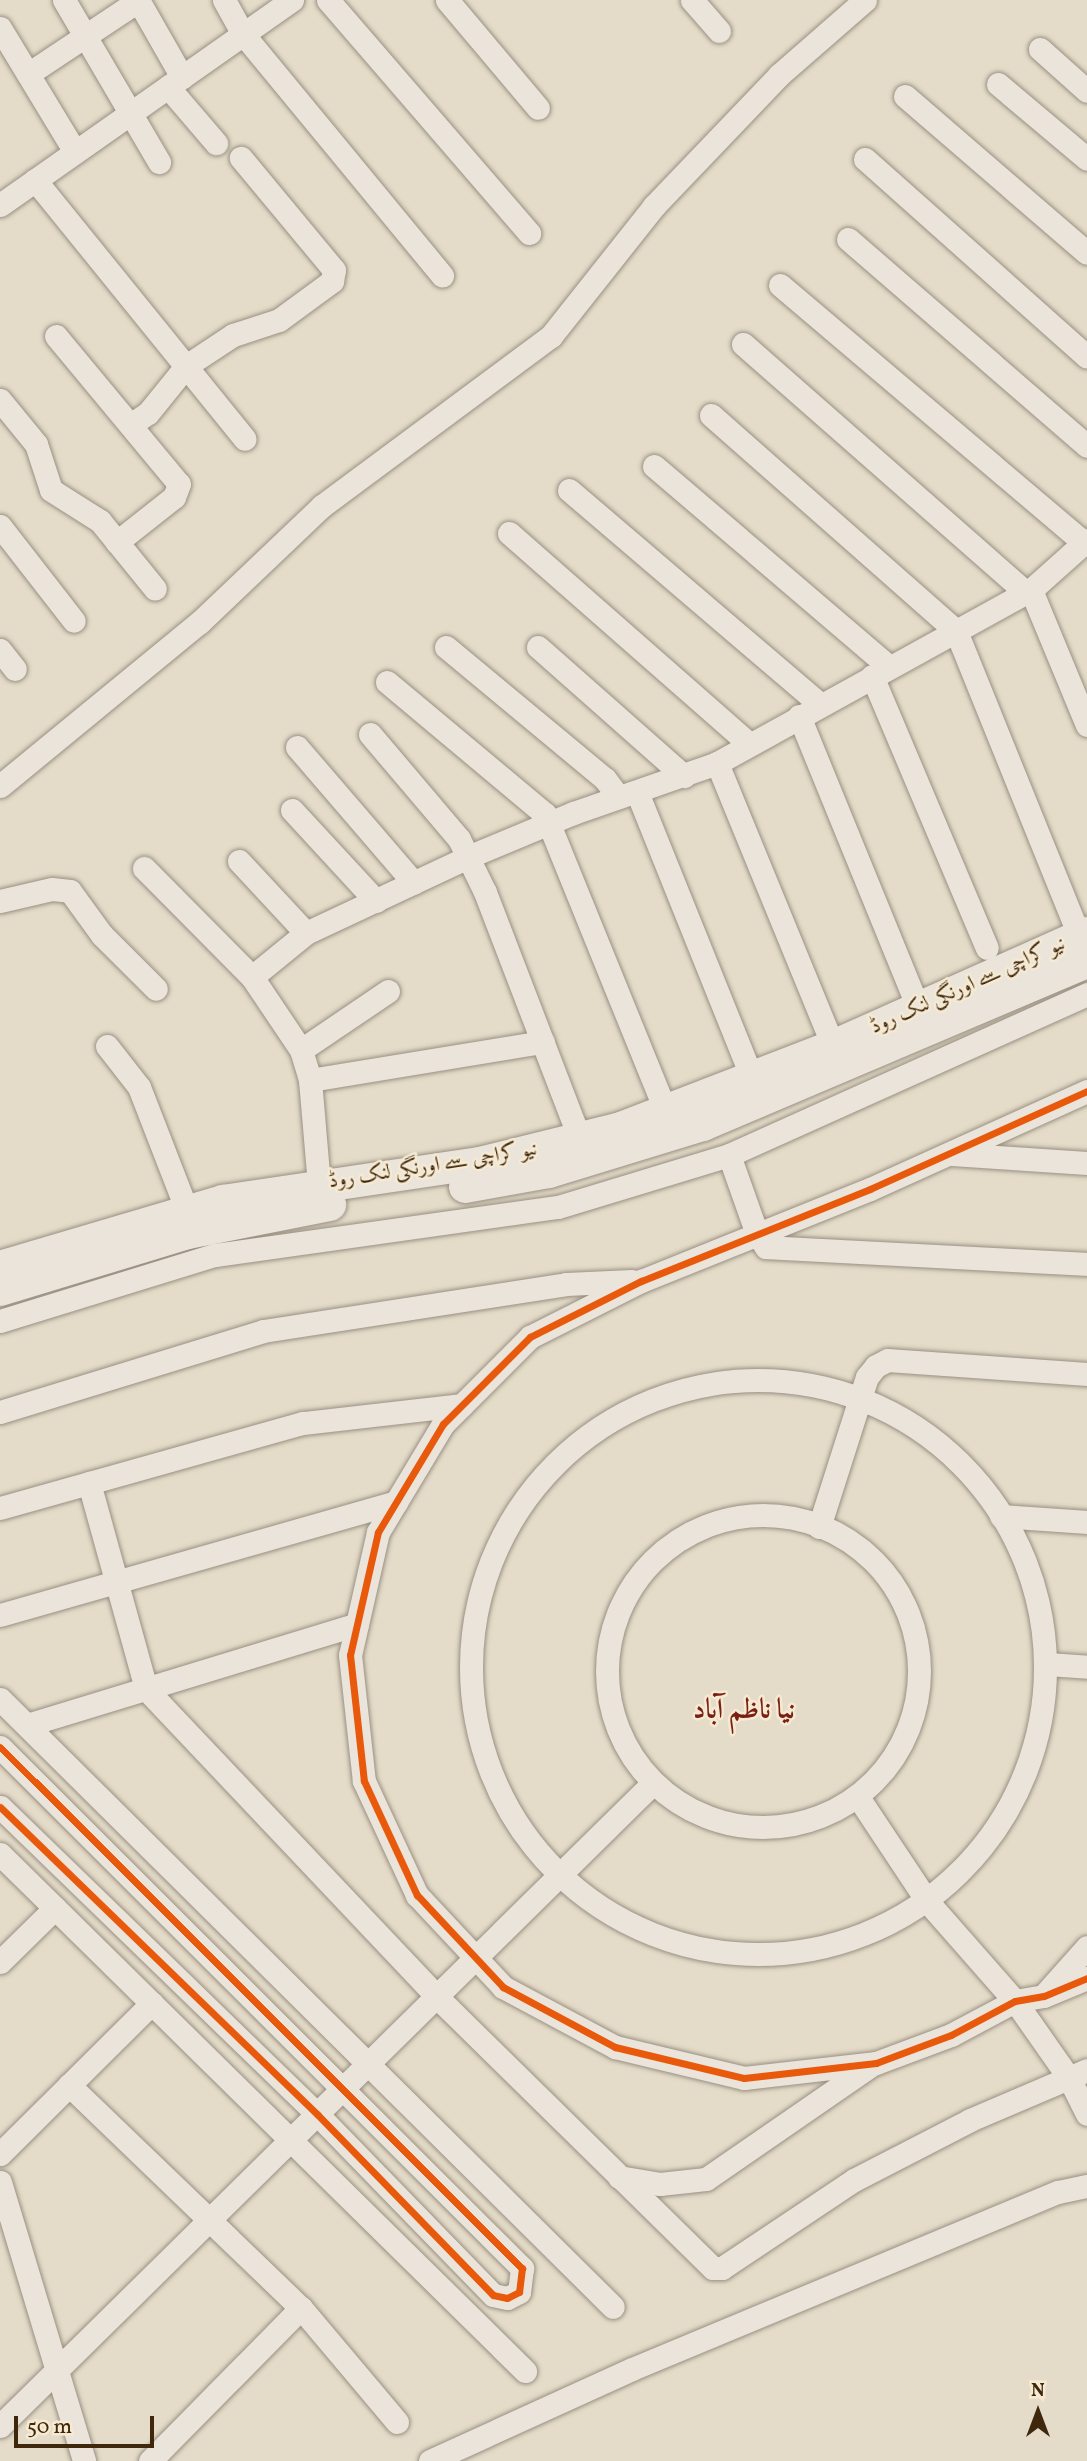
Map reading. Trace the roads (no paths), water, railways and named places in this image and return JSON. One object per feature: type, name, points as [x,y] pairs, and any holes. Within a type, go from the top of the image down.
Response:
[{"type":"street","points":[[64,0],[159,162]]},
{"type":"street","points":[[28,74],[138,0],[175,82],[216,143]]},
{"type":"street","points":[[224,0],[243,34],[442,275]]},
{"type":"street","points":[[0,205],[292,0]]},
{"type":"street","points":[[328,0],[529,233]]},
{"type":"street","points":[[447,0],[538,108]]},
{"type":"street","points":[[692,0],[719,31]]},
{"type":"street","points":[[0,786],[200,622],[322,506],[551,336],[654,206],[779,75],[865,0]]},
{"type":"street","points":[[0,28],[75,152]]},
{"type":"street","points":[[1040,49],[1087,91]]},
{"type":"street","points":[[998,84],[1087,159]]},
{"type":"street","points":[[905,96],[1087,253]]},
{"type":"street","points":[[132,424],[148,414],[186,366],[233,335],[279,320],[332,281],[334,270],[241,158]]},
{"type":"street","points":[[865,159],[1087,358]]},
{"type":"street","points":[[35,180],[245,439]]},
{"type":"street","points":[[848,239],[1087,446]]},
{"type":"street","points":[[252,977],[306,933],[468,857],[551,822],[717,763],[1028,592],[1085,541],[780,285]]},
{"type":"street","points":[[56,336],[132,424],[179,484],[174,497],[117,542]]},
{"type":"street","points":[[743,344],[1028,592],[1087,725]]},
{"type":"street","points":[[0,400],[36,444],[51,490],[60,499],[94,516],[155,589]]},
{"type":"street","points":[[0,1321],[215,1255],[558,1206],[729,1156],[1077,957],[956,631],[710,415]]},
{"type":"street","points":[[654,466],[881,672],[987,948]]},
{"type":"street","points":[[569,490],[820,704]]},
{"type":"street","points":[[0,526],[74,621]]},
{"type":"street","points":[[509,533],[749,744]]},
{"type":"street","points":[[446,647],[605,779],[628,794],[752,1078]]},
{"type":"street","points":[[538,647],[684,776]]},
{"type":"street","points":[[0,650],[15,669]]},
{"type":"street","points":[[387,682],[551,822],[687,1113]]},
{"type":"street","points":[[799,716],[918,1008]]},
{"type":"street","points":[[370,734],[444,818],[468,857],[580,1140]]},
{"type":"street","points":[[297,747],[414,883]]},
{"type":"street","points":[[717,763],[833,1046]]},
{"type":"street","points":[[292,810],[376,901]]},
{"type":"street","points":[[239,861],[306,933]]},
{"type":"street","points":[[144,868],[252,977],[301,1050],[310,1080],[319,1185]]},
{"type":"street","points":[[0,901],[52,889],[70,891],[102,935],[156,989]]},
{"type":"street","name":"نیو کراچی سے اورنگی لنک روڈ","points":[[0,1266],[187,1211],[319,1185],[480,1163],[687,1113],[752,1078],[918,1008],[1077,957]]},
{"type":"street","name":"نیو کراچی سے اورنگی لنک روڈ","points":[[0,1290],[232,1223],[549,1172],[687,1113],[1077,957]]},
{"type":"street","points":[[301,1050],[388,991]]},
{"type":"street","points":[[310,1080],[543,1042]]},
{"type":"street","points":[[107,1046],[139,1087],[187,1211]]},
{"type":"street","points":[[876,2063],[744,2078],[615,2047],[503,1987],[416,1895],[364,1781],[350,1655],[378,1532],[443,1424],[530,1337],[641,1280],[948,1154],[1087,1091]]},
{"type":"street","points":[[948,1154],[1087,1163]]},
{"type":"street","points":[[729,1156],[757,1234],[766,1247],[1087,1264]]},
{"type":"street","points":[[0,1412],[263,1331],[566,1284],[641,1280]]},
{"type":"street","points":[[819,1527],[867,1377],[888,1360],[1087,1374]]},
{"type":"street","points":[[721,1381],[818,1384],[909,1420],[983,1485],[1001,1516],[1031,1569],[1048,1664],[1032,1760],[986,1846],[928,1901],[827,1947],[734,1955],[643,1932],[558,1874],[505,1809],[473,1722],[470,1629],[497,1540],[552,1464],[627,1409],[721,1381]]},
{"type":"street","points":[[0,1508],[303,1423],[462,1405]]},
{"type":"street","points":[[89,1483],[146,1689],[436,1997],[713,2268],[722,2268],[854,2180],[970,2120],[1078,2074]]},
{"type":"street","points":[[0,1615],[396,1502]]},
{"type":"street","points":[[742,1516],[794,1517],[819,1527],[843,1536],[883,1569],[910,1613],[921,1663],[910,1726],[893,1761],[858,1797],[812,1821],[761,1829],[710,1820],[664,1794],[629,1756],[609,1707],[605,1655],[619,1605],[649,1562],[692,1531],[742,1516]]},
{"type":"street","points":[[1001,1516],[1087,1522]]},
{"type":"street","points":[[27,1725],[357,1624]]},
{"type":"street","points":[[1048,1664],[1087,1667]]},
{"type":"street","points":[[0,1699],[613,2307]]},
{"type":"street","points":[[0,1747],[522,2268],[519,2292],[507,2298],[493,2295],[317,2114],[0,1807]]},
{"type":"street","points":[[0,2426],[653,1783]]},
{"type":"street","points":[[858,1797],[928,1901],[1078,2074],[1087,2114]]},
{"type":"street","points":[[0,1854],[525,2371]]},
{"type":"street","points":[[0,1962],[54,1908]]},
{"type":"street","points":[[1044,1996],[1087,1947]]},
{"type":"street","points":[[619,2177],[660,2184],[706,2179],[876,2063],[951,2035],[1015,2001],[1044,1996],[1087,1978]]},
{"type":"street","points":[[0,2154],[152,2003]]},
{"type":"street","points":[[69,2085],[300,2308],[397,2422]]},
{"type":"street","points":[[0,2182],[84,2461]]},
{"type":"street","points":[[430,2461],[632,2369],[1058,2192],[1087,2186]]},
{"type":"street","points":[[150,2461],[300,2308]]},
{"type":"district","name":"نیا ناظم آباد","points":[[744,1711]]}]
